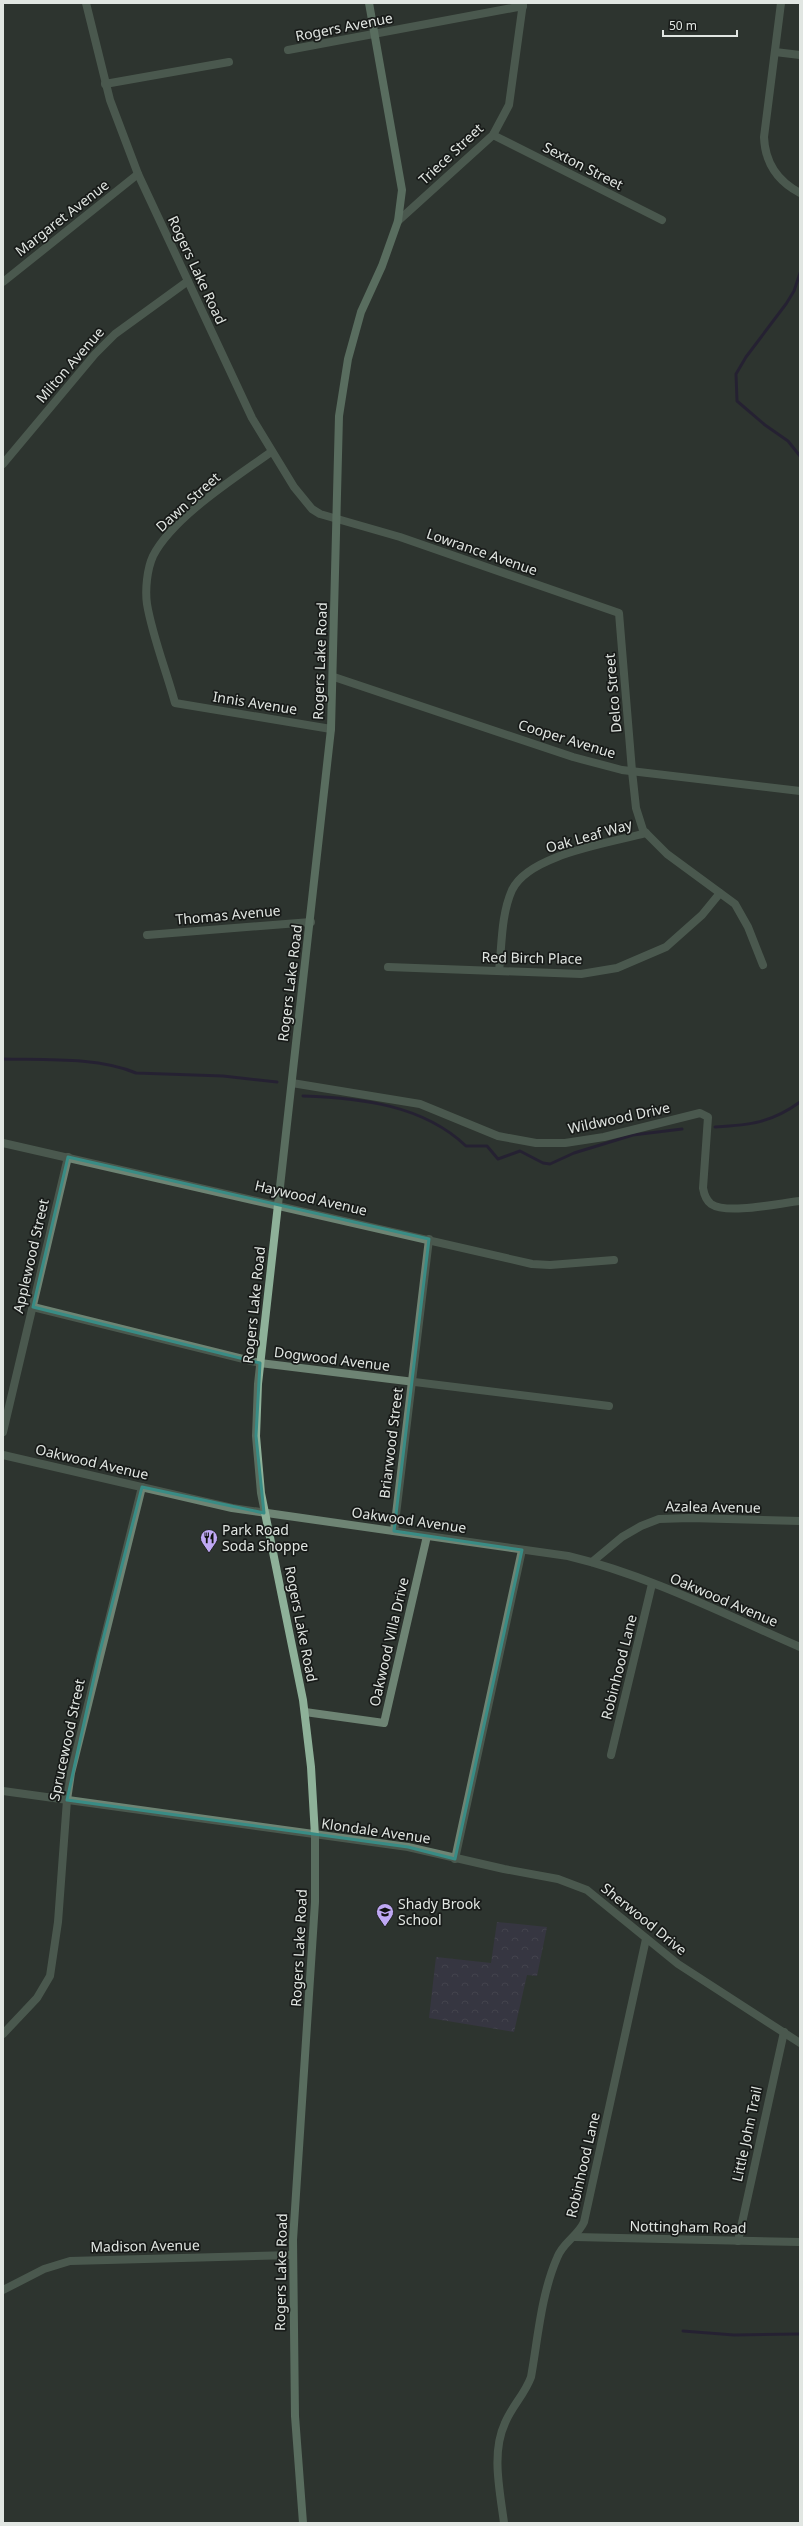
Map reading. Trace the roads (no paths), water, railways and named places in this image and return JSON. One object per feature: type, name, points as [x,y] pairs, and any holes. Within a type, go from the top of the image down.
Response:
[{"type":"main road","name":"Rogers Lake Road","points":[[304,2523],[295,2416],[293,2256],[315,1902],[315,1836],[311,1767],[304,1712],[264,1513],[256,1436],[260,1363],[311,922],[331,729],[334,677],[335,518],[339,416],[348,359],[361,312],[382,266],[398,221],[402,190],[369,3]]},
{"type":"street","name":"Rogers Lake Road","points":[[86,3],[105,84],[126,148],[252,418],[271,452],[312,509],[335,518]]},
{"type":"street","points":[[781,3],[764,137],[765,148],[774,172],[780,180],[800,193]]},
{"type":"street","name":"Rogers Avenue","points":[[288,50],[523,4]]},
{"type":"street","name":"Triece Street","points":[[398,221],[493,135],[509,106],[523,4]]},
{"type":"street","points":[[775,52],[800,55]]},
{"type":"street","points":[[105,84],[229,62]]},
{"type":"street","name":"Sexton Street","points":[[493,135],[662,220]]},
{"type":"street","name":"Margaret Avenue","points":[[3,282],[138,174]]},
{"type":"street","name":"Milton Avenue","points":[[3,464],[95,354],[115,334],[188,281]]},
{"type":"street","name":"Dawn Street","points":[[176,704],[147,604],[146,584],[152,558],[175,527],[228,482],[271,452]]},
{"type":"street","name":"Lowrance Avenue","points":[[335,518],[408,540],[619,613]]},
{"type":"street","name":"Delco Street","points":[[619,613],[636,808],[643,830],[646,834]]},
{"type":"street","name":"Cooper Avenue","points":[[334,677],[573,757],[632,771],[800,791]]},
{"type":"street","name":"Innis Avenue","points":[[176,704],[331,729]]},
{"type":"street","points":[[646,834],[667,854],[735,904],[748,927],[763,966]]},
{"type":"street","name":"Oak Leaf Way","points":[[499,971],[505,913],[513,889],[529,871],[550,859],[646,834]]},
{"type":"street","name":"Red Birch Place","points":[[388,967],[581,974],[617,968],[666,947],[702,915],[720,893]]},
{"type":"street","name":"Thomas Avenue","points":[[147,935],[311,922]]},
{"type":"street","name":"Wildwood Drive","points":[[292,1083],[420,1104],[498,1136],[536,1143],[565,1143],[604,1137],[700,1113],[708,1117],[703,1188],[705,1197],[711,1204],[724,1208],[740,1208],[800,1201]]},
{"type":"street","name":"Haywood Avenue","points":[[3,1143],[278,1204],[532,1264],[557,1265],[614,1260]]},
{"type":"street","name":"Applewood Street","points":[[3,1432],[68,1157]]},
{"type":"street","name":"Briarwood Street","points":[[394,1531],[429,1239]]},
{"type":"street","name":"Dogwood Avenue","points":[[32,1308],[260,1363],[609,1406]]},
{"type":"street","name":"Oakwood Avenue","points":[[3,1455],[232,1508],[522,1550],[592,1562],[652,1584],[800,1647]]},
{"type":"street","name":"Sprucewood Street","points":[[3,2034],[37,1998],[50,1976],[58,1922],[67,1800],[99,1655],[142,1488]]},
{"type":"street","name":"Azalea Avenue","points":[[592,1562],[622,1537],[641,1526],[659,1519],[690,1518],[800,1521]]},
{"type":"street","name":"Oakwood Villa Drive","points":[[304,1712],[384,1723],[427,1536]]},
{"type":"street","points":[[455,1859],[522,1550]]},
{"type":"street","name":"Robinhood Lane","points":[[611,1755],[652,1584]]},
{"type":"street","name":"Klondale Avenue","points":[[3,1791],[315,1836],[408,1847],[455,1859]]},
{"type":"street","name":"Sherwood Drive","points":[[455,1859],[558,1879],[587,1890],[678,1964],[800,2043]]},
{"type":"street","name":"Robinhood Lane","points":[[504,2523],[498,2471],[499,2440],[504,2424],[526,2391],[531,2377],[549,2277],[557,2256],[575,2236],[584,2222],[646,1939]]},
{"type":"street","name":"Little John Trail","points":[[738,2241],[784,2032]]},
{"type":"street","name":"Nottingham Road","points":[[575,2236],[800,2242]]},
{"type":"street","name":"Madison Avenue","points":[[3,2290],[44,2269],[70,2261],[293,2256]]},
{"type":"waterway","points":[[800,273],[794,291],[786,304],[746,357],[736,374],[737,401],[765,425],[788,441],[800,456]]},
{"type":"waterway","points":[[3,1059],[71,1060],[105,1064],[136,1073],[223,1076],[277,1082]]},
{"type":"waterway","points":[[303,1096],[347,1099],[390,1106],[431,1121],[449,1132],[466,1146],[487,1146],[498,1159],[520,1151],[543,1163],[550,1164],[574,1153],[633,1135],[682,1129]]},
{"type":"waterway","points":[[715,1127],[760,1122],[770,1119],[800,1102]]},
{"type":"waterway","points":[[683,2331],[734,2335],[800,2334]]},
{"type":"place","name":"Park Road Soda Shoppe","points":[[209,1553]]},
{"type":"place","name":"Shady Brook School","points":[[385,1927]]}]
